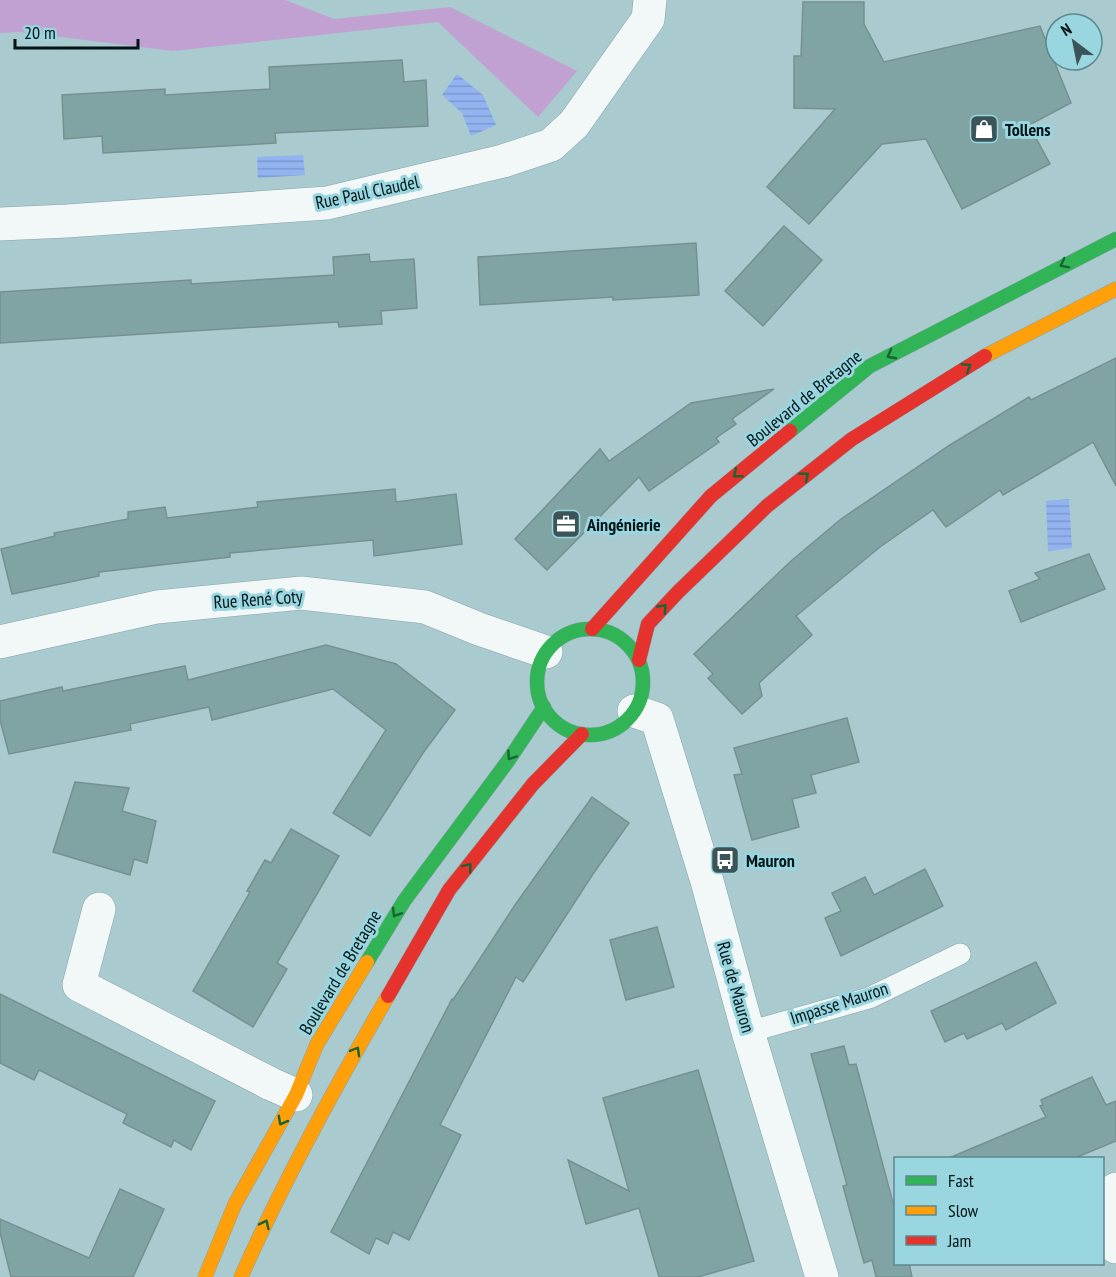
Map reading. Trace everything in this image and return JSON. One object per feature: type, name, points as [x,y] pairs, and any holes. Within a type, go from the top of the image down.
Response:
[{"type":"main road","name":"Boulevard de Bretagne","points":[[592,629],[711,496],[870,366],[1116,239]]},
{"type":"main road","points":[[639,660],[648,624],[678,592],[767,506],[852,439],[986,356],[1116,289]]},
{"type":"main road","points":[[592,629],[620,638],[631,648],[639,660],[643,686],[642,695],[634,711],[624,722],[612,730],[597,734],[582,734],[554,720],[544,707],[537,680],[546,652],[559,640],[574,632],[592,629]]},
{"type":"main road","name":"Boulevard de Bretagne","points":[[205,1277],[235,1204],[296,1095],[317,1044],[404,901],[508,761],[544,707]]},
{"type":"main road","points":[[241,1277],[263,1227],[352,1058],[449,890],[533,784],[582,734]]},
{"type":"street","name":"Rue Paul Claudel","points":[[0,224],[327,203],[503,161],[550,145],[574,124],[648,19],[650,0]]},
{"type":"street","name":"Rue René Coty","points":[[0,642],[157,607],[301,594],[425,607],[546,652]]},
{"type":"street","name":"Rue de Mauron","points":[[634,711],[657,719],[707,881],[748,1032],[822,1277]]},
{"type":"street","points":[[99,909],[79,985],[296,1095]]},
{"type":"street","points":[[1116,1189],[1106,1207],[1112,1243],[1116,1246]]},
{"type":"lane","name":"Impasse Mauron","points":[[748,1032],[868,998],[960,954]]},
{"type":"shaded area","points":[[0,0],[285,0],[334,19],[450,7],[577,71],[538,117],[438,22],[173,51],[21,32],[0,33]]},
{"type":"water","points":[[457,74],[483,95],[496,125],[471,136],[462,113],[442,95]]},
{"type":"water","points":[[303,155],[305,175],[258,178],[257,157]]},
{"type":"water","points":[[1069,499],[1072,548],[1048,551],[1046,501]]},
{"type":"building","points":[[803,2],[864,2],[864,24],[884,62],[1040,26],[1044,36],[1044,72],[1059,72],[1071,103],[1029,125],[1050,164],[962,209],[926,139],[882,144],[809,224],[767,187],[835,109],[794,108],[794,56],[801,56]]},
{"type":"building","points":[[402,60],[404,82],[426,80],[428,126],[275,133],[276,143],[103,153],[102,136],[64,139],[62,95],[165,89],[165,95],[270,89],[269,67]]},
{"type":"building","points":[[784,226],[822,260],[763,326],[725,291]]},
{"type":"building","points":[[696,243],[699,295],[613,300],[613,297],[480,305],[478,257]]},
{"type":"building","points":[[369,254],[370,262],[414,259],[417,308],[381,311],[382,324],[339,327],[338,322],[0,343],[0,292],[191,280],[191,284],[334,275],[333,257]]},
{"type":"building","points":[[1116,358],[1116,486],[1093,442],[1003,495],[1000,490],[946,527],[933,510],[880,547],[796,616],[812,635],[759,683],[762,696],[742,714],[708,678],[713,674],[694,654],[791,561],[841,519],[950,445],[1029,397],[1031,400]]},
{"type":"building","points":[[774,389],[732,419],[736,424],[716,438],[719,442],[649,491],[639,477],[547,570],[515,539],[600,449],[609,461],[691,403]]},
{"type":"building","points":[[395,489],[396,502],[456,494],[462,544],[374,556],[373,540],[230,553],[230,557],[99,572],[99,576],[12,594],[1,549],[55,536],[54,533],[128,519],[128,512],[165,507],[167,518],[258,507],[257,502]]},
{"type":"building","points":[[1089,554],[1105,589],[1021,622],[1009,591],[1040,579],[1035,573]]},
{"type":"building","points":[[326,645],[396,664],[455,710],[423,753],[370,836],[333,813],[386,730],[333,689],[212,720],[209,707],[130,724],[131,730],[9,754],[0,720],[0,701],[62,687],[63,691],[185,666],[188,680]]},
{"type":"building","points":[[847,718],[859,762],[811,775],[816,793],[792,799],[799,827],[752,840],[734,775],[742,774],[734,748]]},
{"type":"building","points":[[75,782],[129,788],[122,811],[156,821],[147,863],[134,859],[130,875],[53,852]]},
{"type":"building","points":[[592,797],[629,823],[523,982],[516,977],[440,1125],[461,1135],[409,1240],[393,1232],[388,1244],[376,1238],[369,1254],[331,1232],[452,999]]},
{"type":"building","points":[[291,829],[339,856],[277,963],[287,969],[253,1027],[193,991],[250,892],[247,891],[265,860],[271,863]]},
{"type":"building","points":[[925,869],[943,906],[841,956],[825,918],[841,911],[832,893],[865,877],[874,895]]},
{"type":"building","points":[[657,927],[674,987],[626,1000],[610,940]]},
{"type":"building","points":[[1036,962],[1056,1003],[1006,1030],[1002,1023],[967,1039],[964,1033],[945,1042],[931,1011]]},
{"type":"building","points":[[0,994],[215,1101],[191,1150],[174,1140],[171,1147],[123,1123],[127,1114],[39,1070],[34,1080],[0,1063]]},
{"type":"building","points":[[844,1046],[849,1065],[856,1064],[894,1206],[894,1265],[909,1265],[912,1277],[876,1277],[872,1260],[864,1263],[843,1186],[847,1185],[811,1054]]},
{"type":"building","points":[[698,1070],[754,1261],[698,1277],[659,1277],[639,1208],[586,1224],[568,1160],[629,1191],[603,1098]]},
{"type":"building","points":[[1092,1077],[1106,1105],[1116,1101],[1116,1141],[1077,1157],[951,1157],[1046,1117],[1040,1106],[1043,1105],[1041,1100]]},
{"type":"building","points":[[120,1189],[164,1209],[133,1277],[11,1277],[0,1232],[0,1219],[89,1258]]},
{"type":"traffic: fast","points":[[790,431],[870,366],[1116,239]]},
{"type":"traffic: fast","points":[[590,629],[610,633],[627,645],[639,662],[643,682],[639,702],[627,719],[610,731],[590,735],[570,731],[553,719],[541,702],[537,682],[541,662],[553,645],[570,633],[590,629]]},
{"type":"traffic: fast","points":[[367,962],[404,901],[508,761],[544,707]]},
{"type":"traffic: slow","points":[[985,356],[1116,289]]},
{"type":"traffic: slow","points":[[205,1277],[235,1204],[296,1095],[317,1044],[367,962]]},
{"type":"traffic: slow","points":[[241,1277],[311,1134],[388,996]]},
{"type":"traffic: jam","points":[[639,660],[648,624],[767,506],[852,439],[985,356]]},
{"type":"traffic: jam","points":[[592,629],[711,496],[790,431]]},
{"type":"traffic: jam","points":[[388,996],[449,890],[533,784],[582,734]]},
{"type":"place","name":"Tollens","points":[[984,129]]},
{"type":"place","name":"Aingénierie","points":[[566,524]]},
{"type":"place","name":"Mauron","points":[[725,860]]}]
